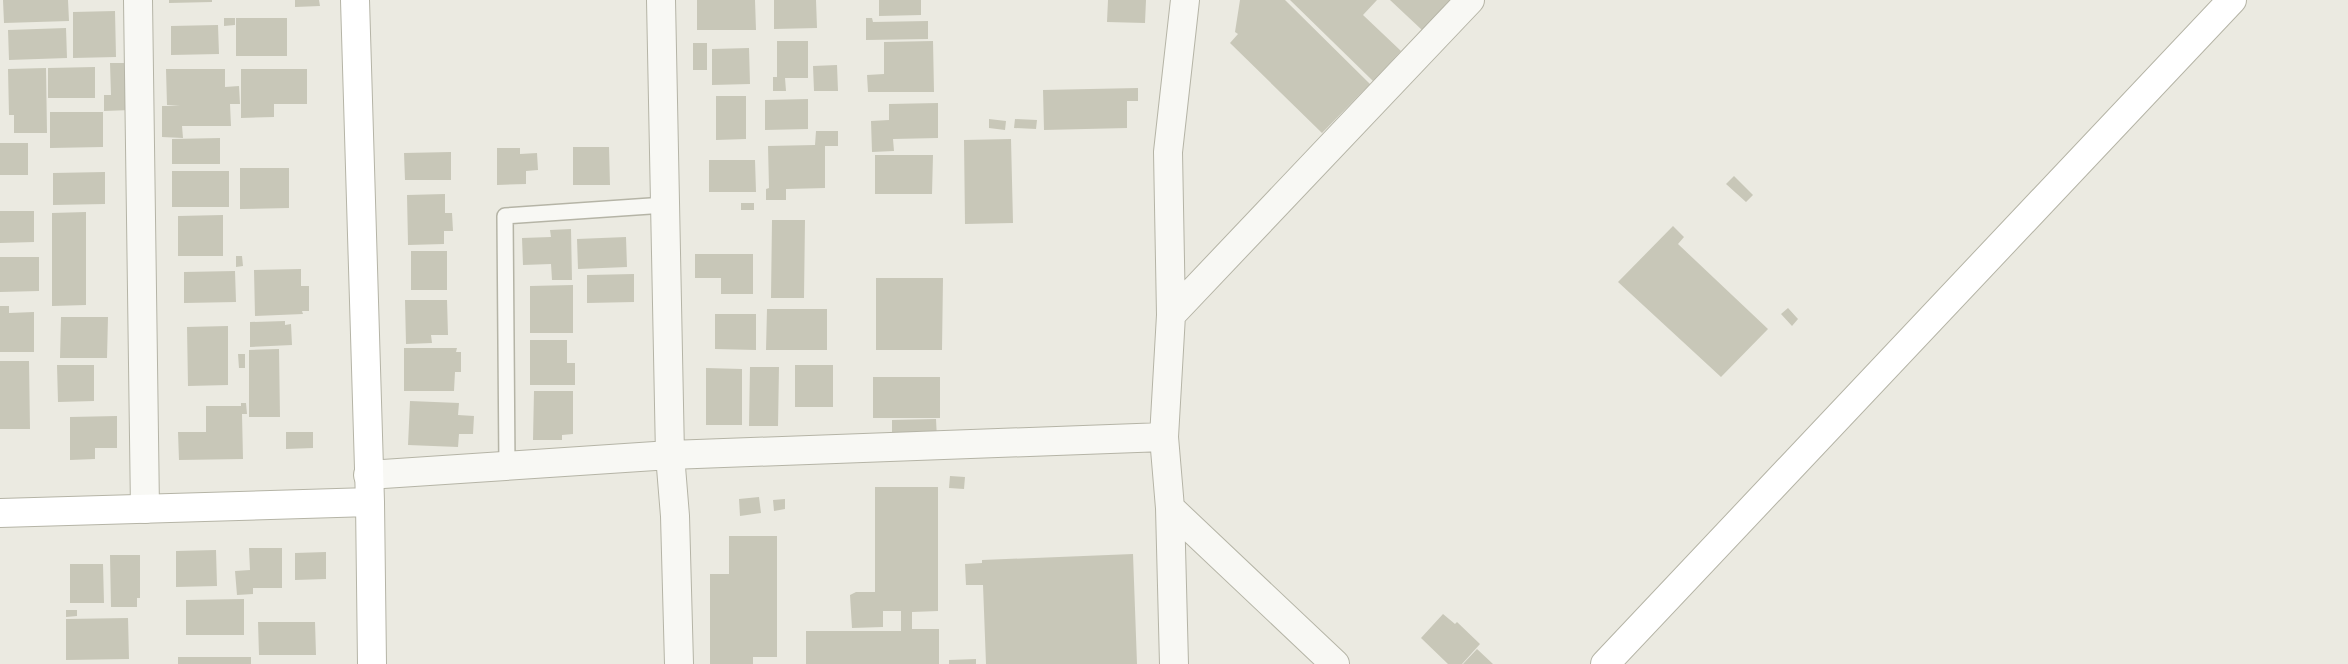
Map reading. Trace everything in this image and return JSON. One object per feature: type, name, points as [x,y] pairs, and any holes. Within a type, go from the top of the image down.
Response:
[{"type":"street","points":[[138,0],[145,509]]},
{"type":"street","points":[[355,0],[370,502],[372,664]]},
{"type":"street","points":[[661,0],[670,455],[675,516],[680,664]]},
{"type":"street","points":[[1174,664],[1170,508],[1164,437],[1171,315],[1168,152],[1185,0]]},
{"type":"street","points":[[1171,315],[1470,0]]},
{"type":"street","points":[[1605,664],[2232,0]]},
{"type":"street","points":[[368,475],[670,455],[1164,437]]},
{"type":"street","points":[[0,513],[370,502]]},
{"type":"street","points":[[1170,508],[1335,664]]},
{"type":"lane","points":[[507,466],[504,216],[665,205]]},
{"type":"building","points":[[3,0],[68,0],[69,21],[4,23]]},
{"type":"building","points":[[169,0],[212,0],[212,2],[169,3]]},
{"type":"building","points":[[295,0],[319,0],[320,6],[295,7]]},
{"type":"building","points":[[697,0],[755,0],[756,30],[697,30]]},
{"type":"building","points":[[774,0],[816,0],[817,28],[774,29]]},
{"type":"building","points":[[879,0],[921,0],[921,15],[879,16]]},
{"type":"building","points":[[1108,0],[1146,0],[1145,23],[1107,22]]},
{"type":"building","points":[[1240,0],[1285,0],[1370,84],[1322,133],[1230,43],[1238,34],[1235,32]]},
{"type":"building","points":[[1290,0],[1377,0],[1363,15],[1401,51],[1373,81]]},
{"type":"building","points":[[1390,0],[1450,0],[1422,30]]},
{"type":"building","points":[[115,11],[116,57],[73,58],[73,12]]},
{"type":"building","points":[[224,18],[235,18],[235,25],[224,26]]},
{"type":"building","points":[[236,18],[287,18],[287,56],[236,56]]},
{"type":"building","points":[[866,18],[872,18],[873,22],[928,21],[928,39],[866,40]]},
{"type":"building","points":[[218,25],[219,54],[171,55],[171,26]]},
{"type":"building","points":[[66,28],[67,58],[9,60],[8,30]]},
{"type":"building","points":[[777,41],[808,41],[808,78],[785,78],[786,91],[773,91],[773,77],[777,77]]},
{"type":"building","points":[[933,41],[934,92],[868,92],[867,75],[884,74],[884,42]]},
{"type":"building","points":[[693,43],[707,43],[707,70],[693,70]]},
{"type":"building","points":[[749,48],[750,84],[712,85],[712,49]]},
{"type":"building","points":[[110,63],[130,63],[131,110],[104,111],[104,95],[111,95]]},
{"type":"building","points":[[837,65],[838,91],[814,91],[813,66]]},
{"type":"building","points":[[95,67],[95,98],[48,98],[48,68]]},
{"type":"building","points":[[46,68],[47,133],[14,133],[14,115],[9,115],[8,69]]},
{"type":"building","points":[[166,69],[225,69],[225,87],[239,86],[240,104],[230,104],[231,126],[182,126],[183,138],[162,137],[162,106],[180,106],[167,105]]},
{"type":"building","points":[[241,69],[307,69],[307,104],[274,104],[274,117],[241,118]]},
{"type":"building","points":[[1138,88],[1138,101],[1127,101],[1127,128],[1044,130],[1043,90]]},
{"type":"building","points":[[716,96],[746,96],[746,139],[716,140]]},
{"type":"building","points":[[808,99],[808,129],[765,130],[765,100]]},
{"type":"building","points":[[938,103],[938,138],[893,139],[894,151],[872,152],[871,121],[889,120],[889,104]]},
{"type":"building","points":[[50,112],[103,112],[103,147],[50,148]]},
{"type":"building","points":[[989,119],[1006,121],[1005,130],[989,128]]},
{"type":"building","points":[[1015,119],[1037,120],[1036,129],[1014,128]]},
{"type":"building","points":[[816,131],[838,131],[838,146],[825,146],[825,188],[786,189],[786,200],[766,200],[766,189],[769,188],[768,146],[815,145]]},
{"type":"building","points":[[220,138],[220,164],[172,164],[172,139]]},
{"type":"building","points":[[1011,139],[1013,223],[965,224],[964,140]]},
{"type":"building","points":[[0,143],[28,143],[28,175],[0,175]]},
{"type":"building","points":[[573,147],[609,147],[610,185],[573,185]]},
{"type":"building","points":[[497,148],[520,148],[520,154],[537,153],[538,170],[526,171],[526,184],[497,185]]},
{"type":"building","points":[[451,152],[451,180],[405,180],[404,153]]},
{"type":"building","points":[[875,155],[933,155],[932,194],[875,194]]},
{"type":"building","points":[[709,160],[755,160],[756,192],[709,192]]},
{"type":"building","points":[[240,168],[289,168],[289,208],[240,209]]},
{"type":"building","points":[[172,171],[229,171],[229,207],[172,207]]},
{"type":"building","points":[[105,172],[105,204],[53,205],[53,173]]},
{"type":"building","points":[[1734,176],[1753,195],[1746,202],[1726,184]]},
{"type":"building","points":[[445,194],[445,213],[452,213],[453,231],[444,231],[444,244],[408,245],[407,195]]},
{"type":"building","points":[[741,203],[754,203],[754,210],[741,210]]},
{"type":"building","points":[[0,211],[34,211],[34,242],[0,243]]},
{"type":"building","points":[[86,212],[86,305],[52,306],[52,213]]},
{"type":"building","points":[[223,215],[223,256],[178,256],[178,216]]},
{"type":"building","points":[[772,220],[805,220],[804,298],[771,298]]},
{"type":"building","points":[[1673,226],[1684,237],[1678,244],[1768,329],[1721,377],[1618,282]]},
{"type":"building","points":[[571,229],[572,280],[552,280],[551,264],[523,265],[522,238],[551,237],[550,230]]},
{"type":"building","points":[[626,237],[627,267],[578,269],[577,239]]},
{"type":"building","points":[[411,251],[447,251],[447,290],[411,290]]},
{"type":"building","points":[[695,254],[753,254],[753,294],[721,294],[721,278],[695,278]]},
{"type":"building","points":[[236,256],[242,256],[243,266],[236,267]]},
{"type":"building","points":[[0,257],[39,257],[39,291],[0,292]]},
{"type":"building","points":[[301,269],[301,286],[309,286],[309,311],[302,311],[303,314],[255,316],[254,270]]},
{"type":"building","points":[[235,271],[236,302],[184,303],[184,272]]},
{"type":"building","points":[[634,274],[634,302],[587,303],[587,275]]},
{"type":"building","points":[[876,278],[943,278],[942,350],[876,350]]},
{"type":"building","points":[[573,285],[573,333],[530,333],[530,286]]},
{"type":"building","points":[[405,300],[447,300],[448,335],[431,335],[432,343],[406,344]]},
{"type":"building","points":[[0,306],[9,306],[9,313],[34,312],[34,352],[0,352]]},
{"type":"building","points":[[1788,308],[1798,319],[1792,326],[1781,314]]},
{"type":"building","points":[[767,309],[827,309],[827,350],[766,350]]},
{"type":"building","points":[[715,314],[756,314],[756,350],[715,349]]},
{"type":"building","points":[[61,317],[108,317],[107,358],[60,358]]},
{"type":"building","points":[[285,321],[285,325],[291,324],[292,345],[250,347],[250,322]]},
{"type":"building","points":[[228,326],[228,385],[188,386],[187,327]]},
{"type":"building","points":[[530,340],[567,340],[567,363],[575,363],[575,385],[530,385]]},
{"type":"building","points":[[404,348],[457,348],[456,352],[461,352],[461,372],[455,372],[454,391],[404,391]]},
{"type":"building","points":[[279,349],[280,417],[249,417],[249,350]]},
{"type":"building","points":[[238,354],[245,354],[245,368],[239,368]]},
{"type":"building","points":[[0,361],[29,361],[30,429],[0,429]]},
{"type":"building","points":[[57,365],[94,365],[94,401],[58,402]]},
{"type":"building","points":[[795,365],[833,365],[833,407],[795,407]]},
{"type":"building","points":[[750,367],[779,367],[778,426],[749,426]]},
{"type":"building","points":[[706,368],[742,369],[742,425],[706,425]]},
{"type":"building","points":[[873,377],[940,377],[940,418],[873,418]]},
{"type":"building","points":[[534,391],[573,391],[573,434],[562,435],[562,440],[533,440]]},
{"type":"building","points":[[410,401],[459,403],[458,415],[474,416],[473,434],[459,434],[458,447],[408,445]]},
{"type":"building","points":[[241,403],[246,403],[247,414],[242,414],[243,459],[179,460],[178,432],[206,432],[206,406],[241,406]]},
{"type":"building","points":[[117,416],[117,448],[95,448],[95,459],[70,460],[70,417]]},
{"type":"building","points":[[936,419],[937,439],[892,440],[892,420]]},
{"type":"building","points":[[286,432],[313,432],[313,448],[286,449]]},
{"type":"building","points":[[950,476],[965,477],[964,489],[949,488]]},
{"type":"building","points":[[875,487],[938,487],[938,611],[912,612],[912,629],[939,629],[939,664],[806,664],[806,631],[901,631],[901,611],[883,611],[883,627],[852,628],[850,595],[856,592],[875,592]]},
{"type":"building","points":[[759,497],[761,513],[740,516],[739,499]]},
{"type":"building","points":[[785,499],[785,509],[774,511],[773,500]]},
{"type":"building","points":[[729,536],[777,536],[777,657],[753,657],[753,664],[710,664],[710,574],[729,574]]},
{"type":"building","points":[[249,548],[282,548],[282,588],[253,588],[253,594],[237,595],[235,571],[250,570]]},
{"type":"building","points":[[216,550],[217,586],[176,587],[176,551]]},
{"type":"building","points":[[326,552],[326,579],[295,580],[295,553]]},
{"type":"building","points":[[1133,554],[1137,664],[986,664],[983,585],[966,585],[965,564],[982,563],[982,560]]},
{"type":"building","points":[[110,555],[140,555],[140,598],[137,598],[137,607],[111,607]]},
{"type":"building","points":[[70,564],[103,564],[104,603],[70,603]]},
{"type":"building","points":[[244,599],[244,635],[186,635],[186,600]]},
{"type":"building","points":[[66,610],[77,610],[77,616],[66,617]]},
{"type":"building","points":[[1443,614],[1455,624],[1457,622],[1480,644],[1462,664],[1448,664],[1421,638]]},
{"type":"building","points":[[128,618],[129,659],[66,660],[66,619]]},
{"type":"building","points":[[258,622],[315,622],[316,655],[259,655]]},
{"type":"building","points":[[1477,649],[1493,664],[1463,664]]},
{"type":"building","points":[[178,657],[251,657],[251,664],[178,664]]},
{"type":"building","points":[[976,659],[976,664],[949,664],[949,660]]}]
